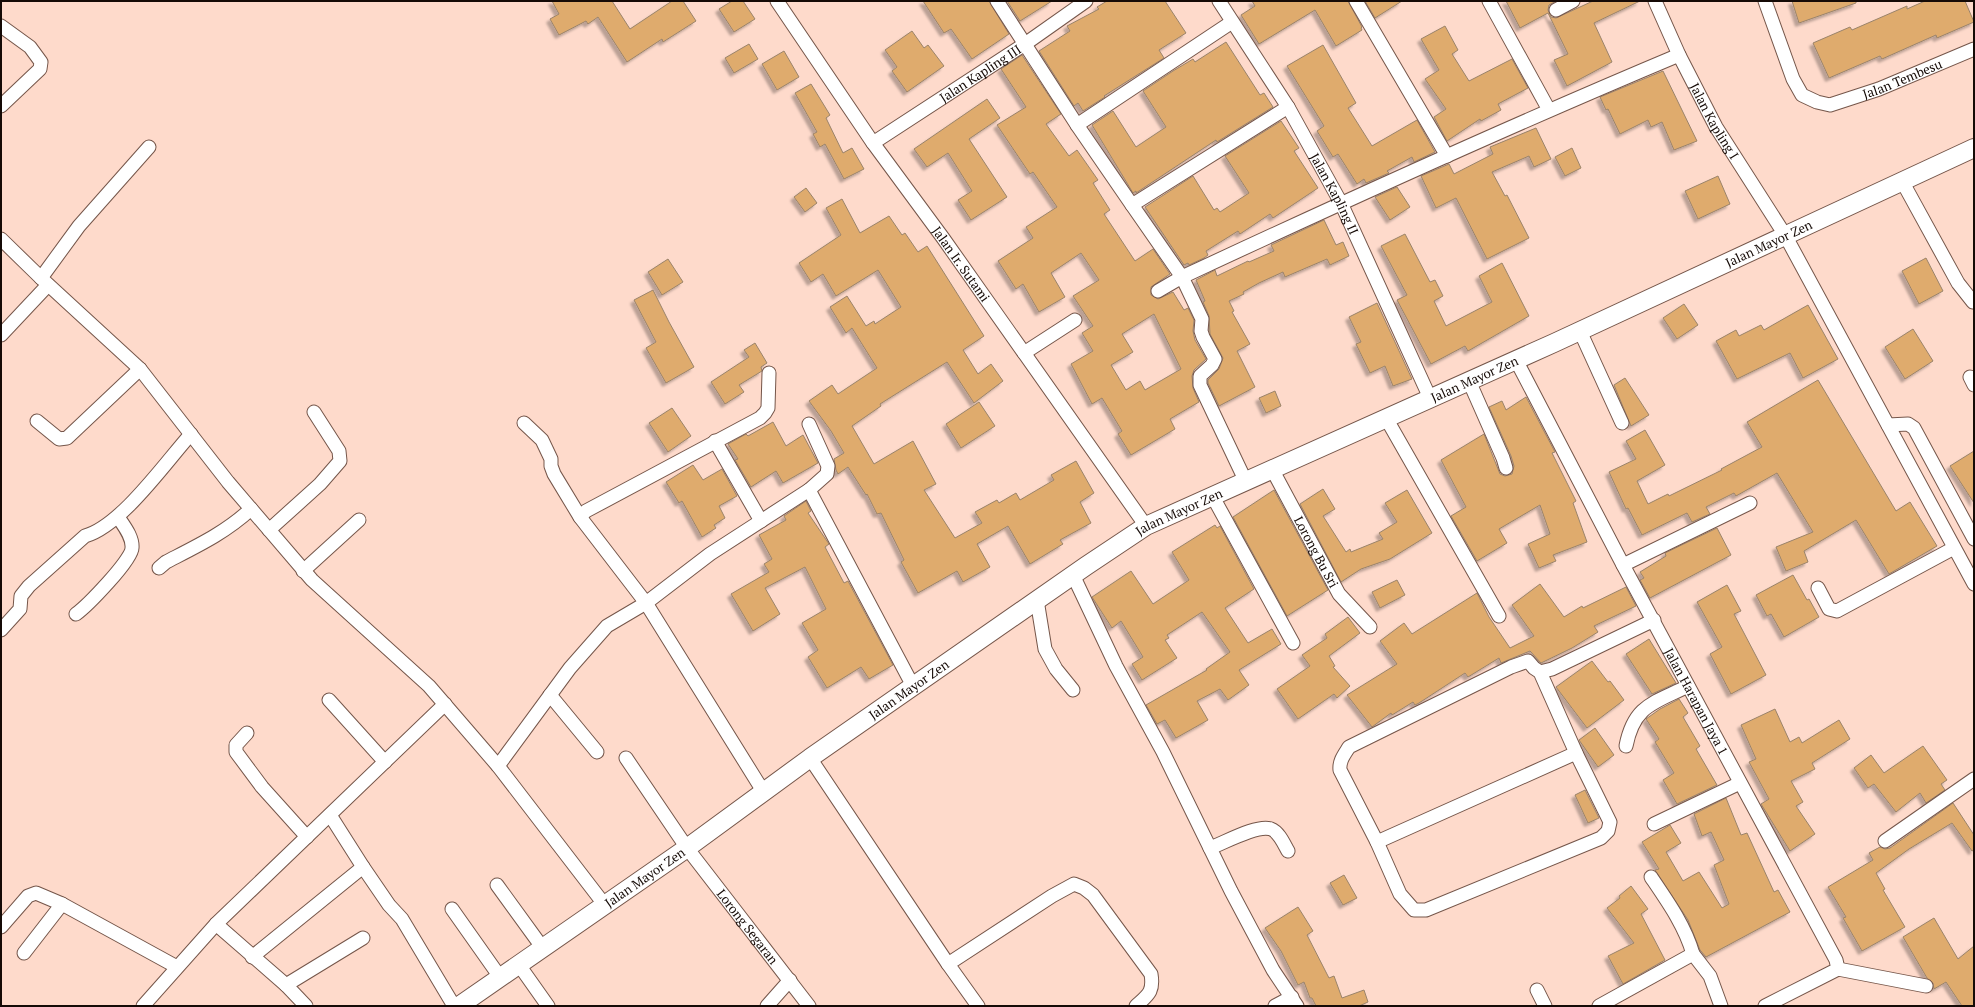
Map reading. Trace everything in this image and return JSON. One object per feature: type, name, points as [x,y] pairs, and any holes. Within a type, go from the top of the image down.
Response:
[{"type":"street","name":"Jalan Ir. Sutami","points":[[777,1],[873,142],[1146,526]]},
{"type":"street","points":[[997,1],[1077,125],[1182,277],[1202,319],[1201,331],[1203,337],[1215,359],[1212,365],[1200,376],[1200,385],[1246,482]]},
{"type":"street","name":"Jalan Kapling III","points":[[873,142],[1025,44],[1086,1]]},
{"type":"street","name":"Jalan Kapling II","points":[[1219,1],[1288,107],[1341,203],[1430,398]]},
{"type":"street","points":[[1356,1],[1447,156]]},
{"type":"street","points":[[1489,1],[1549,110]]},
{"type":"street","points":[[1556,10],[1573,1]]},
{"type":"street","name":"Jalan Kapling I","points":[[1656,1],[1679,55],[1716,127],[1785,235],[1954,548],[1972,577]]},
{"type":"street","name":"Jalan Tembesu","points":[[1765,1],[1793,79],[1802,95],[1817,102],[1830,105],[1879,89],[1974,49]]},
{"type":"street","points":[[1077,125],[1232,22]]},
{"type":"street","points":[[1,26],[30,47],[41,62],[40,69],[1,106]]},
{"type":"street","points":[[1158,290],[1182,277],[1341,203],[1549,110],[1679,55]]},
{"type":"street","points":[[1132,205],[1288,107]]},
{"type":"street","points":[[1,335],[45,282],[79,226],[149,147]]},
{"type":"street","name":"Jalan Mayor Zen","points":[[459,1006],[604,904],[687,848],[763,791],[913,686],[1146,526],[1580,331],[1902,181],[1972,153]]},
{"type":"street","points":[[1902,181],[1958,283],[1973,302]]},
{"type":"street","points":[[1,239],[45,282],[140,369],[251,509],[304,571],[429,686],[498,766],[604,904]]},
{"type":"street","points":[[1024,353],[1075,320]]},
{"type":"street","points":[[1580,331],[1622,423]]},
{"type":"street","name":"Jalan Harapan Jaya 1","points":[[1516,360],[1623,565],[1836,960],[1838,969]]},
{"type":"street","points":[[37,421],[59,439],[67,438],[140,369]]},
{"type":"street","points":[[580,517],[586,511],[714,441],[760,418],[766,413],[768,408],[769,373]]},
{"type":"street","points":[[1469,381],[1506,468]]},
{"type":"street","points":[[269,530],[320,484],[340,461],[339,451],[314,412]]},
{"type":"street","points":[[1386,418],[1499,616]]},
{"type":"street","points":[[524,423],[542,440],[551,459],[551,466],[554,474],[580,517],[646,603],[763,791]]},
{"type":"street","points":[[498,766],[570,668],[607,626],[646,603],[710,554],[809,490],[827,474],[828,466],[809,424]]},
{"type":"street","points":[[1888,425],[1908,424],[1914,428],[1974,539]]},
{"type":"street","points":[[1,630],[20,609],[21,596],[29,586],[85,536],[94,533],[118,517],[191,434]]},
{"type":"street","points":[[714,441],[761,521]]},
{"type":"street","name":"Lorong Bu Sri","points":[[1272,469],[1339,594],[1370,627]]},
{"type":"street","points":[[809,490],[913,686]]},
{"type":"street","points":[[1213,497],[1293,643]]},
{"type":"street","points":[[1623,565],[1750,503]]},
{"type":"street","points":[[159,568],[166,562],[215,538],[236,523],[251,509]]},
{"type":"street","points":[[76,614],[85,608],[127,561],[133,549],[131,539],[118,517]]},
{"type":"street","points":[[304,571],[359,520]]},
{"type":"street","points":[[1818,588],[1828,609],[1837,611],[1954,548]]},
{"type":"street","points":[[1073,575],[1116,666],[1163,752],[1210,848],[1273,970],[1294,1002],[1275,1006]]},
{"type":"street","points":[[1037,600],[1045,649],[1056,669],[1073,690]]},
{"type":"street","points":[[1540,672],[1552,669],[1654,620]]},
{"type":"street","points":[[1528,661],[1540,672],[1576,752],[1610,822],[1608,831],[1602,838],[1426,910],[1414,910],[1400,894],[1377,842],[1340,770],[1339,764],[1349,747],[1511,667],[1528,661]]},
{"type":"street","points":[[1626,746],[1633,723],[1641,711],[1688,686]]},
{"type":"street","points":[[550,695],[598,752]]},
{"type":"street","points":[[329,700],[385,762]]},
{"type":"street","points":[[143,1006],[216,924],[445,704]]},
{"type":"street","points":[[247,733],[236,745],[236,752],[262,787],[307,837]]},
{"type":"street","points":[[1377,842],[1576,752]]},
{"type":"street","name":"Lorong Segaran","points":[[626,758],[687,848],[809,1006]]},
{"type":"street","points":[[810,758],[948,964],[978,1006]]},
{"type":"street","points":[[1885,841],[1974,779]]},
{"type":"street","points":[[1654,824],[1740,783]]},
{"type":"street","points":[[330,815],[389,905],[402,919],[454,1006]]},
{"type":"street","points":[[1210,848],[1262,828],[1272,829],[1278,835],[1288,851]]},
{"type":"street","points":[[252,957],[363,867]]},
{"type":"street","points":[[1651,877],[1676,915],[1689,940],[1693,954],[1710,976],[1721,1006]]},
{"type":"street","points":[[948,964],[1052,896],[1074,884],[1084,888],[1093,895],[1151,974],[1153,984],[1149,994],[1136,1006]]},
{"type":"street","points":[[497,885],[542,947]]},
{"type":"street","points":[[1,927],[28,896],[36,893],[62,904],[177,967]]},
{"type":"street","points":[[24,953],[62,904]]},
{"type":"street","points":[[452,908],[500,977]]},
{"type":"street","points":[[216,924],[252,957],[286,985],[306,1006]]},
{"type":"street","points":[[286,985],[363,938]]},
{"type":"street","points":[[1599,1006],[1693,954]]},
{"type":"street","points":[[519,965],[548,1006]]},
{"type":"street","points":[[1765,1006],[1838,969],[1926,986]]},
{"type":"street","points":[[767,1006],[790,980]]},
{"type":"street","points":[[1537,990],[1546,1006]]},
{"type":"building","points":[[552,1],[612,1],[630,29],[672,1],[683,1],[696,21],[663,42],[662,39],[627,62],[598,17],[588,24],[586,21],[559,35],[550,19],[559,14]]},
{"type":"building","points":[[732,1],[743,1],[755,19],[734,32],[719,9]]},
{"type":"building","points":[[923,1],[989,1],[1009,34],[972,59],[951,29],[944,33]]},
{"type":"building","points":[[1007,1],[1052,1],[1020,21]]},
{"type":"building","points":[[1107,1],[1165,1],[1186,33],[1159,50],[1164,58],[1083,111],[1078,103],[1074,106],[1039,51],[1070,31],[1067,26],[1099,9],[1097,7]]},
{"type":"building","points":[[1252,1],[1348,1],[1362,27],[1362,30],[1336,46],[1315,10],[1259,44],[1241,15],[1255,6]]},
{"type":"building","points":[[1365,1],[1402,1],[1375,18]]},
{"type":"building","points":[[1506,1],[1556,1],[1549,5],[1548,10],[1551,17],[1556,18],[1593,1],[1640,1],[1594,23],[1612,62],[1567,86],[1554,60],[1568,54],[1548,13],[1520,28]]},
{"type":"building","points":[[1792,1],[1856,1],[1856,3],[1799,23]]},
{"type":"building","points":[[1925,1],[1965,1],[1974,22],[1937,38],[1936,35],[1882,59],[1880,56],[1829,78],[1813,43],[1850,27],[1852,30],[1907,6],[1907,9]]},
{"type":"building","points":[[1445,26],[1458,50],[1452,54],[1469,81],[1512,59],[1528,88],[1498,104],[1501,110],[1481,121],[1480,119],[1447,141],[1434,117],[1446,109],[1425,79],[1439,70],[1421,39]]},
{"type":"building","points":[[912,31],[924,48],[928,45],[944,66],[907,92],[892,71],[897,67],[885,50]]},
{"type":"building","points":[[1226,42],[1260,95],[1264,93],[1273,107],[1217,142],[1216,140],[1136,193],[1136,191],[1133,193],[1092,125],[1113,111],[1136,147],[1166,127],[1143,91],[1193,59],[1195,62]]},
{"type":"building","points":[[749,44],[758,59],[734,73],[725,58]]},
{"type":"building","points":[[1323,45],[1356,103],[1348,108],[1372,146],[1417,120],[1435,152],[1414,162],[1412,157],[1387,171],[1389,173],[1366,183],[1364,179],[1357,184],[1338,154],[1333,157],[1317,131],[1324,126],[1287,66]]},
{"type":"building","points":[[784,51],[799,77],[777,90],[762,64]]},
{"type":"building","points":[[1022,55],[1061,114],[1046,124],[1069,156],[1077,150],[1098,180],[1093,183],[1110,210],[1104,214],[1135,261],[1153,249],[1170,274],[1151,287],[1151,295],[1158,299],[1173,292],[1184,310],[1188,308],[1194,320],[1193,331],[1195,340],[1206,359],[1194,370],[1192,376],[1193,388],[1199,402],[1170,419],[1175,429],[1131,455],[1118,434],[1122,431],[1102,398],[1092,404],[1071,364],[1093,351],[1082,333],[1093,326],[1073,296],[1099,280],[1081,253],[1051,273],[1065,297],[1039,312],[1023,284],[1016,289],[998,261],[1033,238],[1026,227],[1057,207],[1033,172],[1030,174],[997,125],[1026,107],[1001,69]],"holes":[[[1154,314],[1181,369],[1145,390],[1140,381],[1126,390],[1111,365],[1133,352],[1122,334]]]},
{"type":"building","points":[[1663,71],[1697,141],[1674,150],[1662,122],[1651,127],[1648,120],[1620,134],[1608,109],[1606,110],[1600,97]]},
{"type":"building","points":[[811,84],[830,115],[826,118],[843,153],[852,148],[864,169],[844,179],[825,144],[820,147],[813,134],[817,132],[795,93]]},
{"type":"building","points":[[987,99],[1000,118],[969,139],[1007,197],[971,220],[958,200],[972,191],[948,153],[927,167],[914,149]]},
{"type":"building","points":[[1281,121],[1299,148],[1294,151],[1318,188],[1273,218],[1270,214],[1240,234],[1238,231],[1206,251],[1208,255],[1204,258],[1189,265],[1188,263],[1184,265],[1145,207],[1193,176],[1214,210],[1217,208],[1220,212],[1249,193],[1225,156]]},
{"type":"building","points":[[1536,128],[1551,159],[1534,167],[1529,156],[1492,172],[1505,196],[1507,195],[1529,238],[1487,259],[1456,198],[1436,208],[1421,176],[1449,164],[1454,174],[1493,154],[1490,147]]},
{"type":"building","points":[[1572,148],[1581,168],[1565,176],[1555,157]]},
{"type":"building","points":[[1718,176],[1730,204],[1698,219],[1685,191]]},
{"type":"building","points":[[1397,187],[1410,207],[1390,220],[1375,197]]},
{"type":"building","points":[[806,188],[817,203],[805,212],[794,197]]},
{"type":"building","points":[[842,199],[860,233],[889,216],[902,235],[905,233],[918,252],[927,246],[984,336],[963,350],[978,374],[991,364],[1003,381],[974,403],[947,362],[880,404],[881,406],[852,426],[874,464],[913,441],[936,484],[924,490],[955,538],[982,523],[975,512],[997,500],[999,503],[1016,493],[1020,500],[1054,480],[1051,475],[1076,461],[1094,493],[1080,502],[1091,523],[1060,540],[1063,544],[1030,564],[1008,526],[977,544],[990,567],[963,582],[957,571],[918,593],[901,562],[904,560],[881,513],[877,514],[867,494],[866,495],[848,467],[838,474],[834,459],[844,453],[831,431],[809,401],[832,385],[838,394],[877,368],[852,328],[846,333],[830,307],[847,296],[866,326],[874,321],[875,324],[901,307],[878,270],[836,296],[823,274],[811,282],[799,263],[841,235],[826,208]]},
{"type":"building","points":[[1324,220],[1336,245],[1343,242],[1349,256],[1330,265],[1327,259],[1285,277],[1283,272],[1259,283],[1243,292],[1244,294],[1229,301],[1234,311],[1232,312],[1250,344],[1237,351],[1255,387],[1219,406],[1208,380],[1219,369],[1223,358],[1210,334],[1209,316],[1203,302],[1205,301],[1196,280],[1215,270],[1217,276],[1248,261],[1249,262],[1274,251],[1271,245]]},
{"type":"building","points":[[1405,234],[1430,282],[1435,280],[1443,296],[1434,301],[1446,326],[1492,302],[1479,276],[1502,263],[1529,316],[1468,351],[1465,346],[1431,364],[1397,300],[1407,295],[1381,246]]},
{"type":"building","points":[[1926,258],[1943,291],[1919,304],[1902,271]]},
{"type":"building","points":[[668,259],[683,282],[662,295],[648,272]]},
{"type":"building","points":[[653,290],[694,367],[666,383],[646,348],[656,342],[634,300]]},
{"type":"building","points":[[1377,303],[1412,379],[1393,386],[1385,366],[1370,373],[1356,344],[1361,342],[1349,317]]},
{"type":"building","points":[[1684,304],[1698,325],[1677,339],[1663,318]]},
{"type":"building","points":[[1808,305],[1838,359],[1803,378],[1790,353],[1737,379],[1716,341],[1736,330],[1739,336],[1761,325],[1764,330]]},
{"type":"building","points":[[1913,329],[1933,361],[1905,379],[1885,347]]},
{"type":"building","points":[[755,343],[767,363],[761,367],[762,371],[739,385],[744,392],[725,404],[711,382],[749,357],[744,350]]},
{"type":"building","points":[[1625,378],[1649,415],[1631,426],[1614,385]]},
{"type":"building","points":[[1818,380],[1896,511],[1910,502],[1937,546],[1889,574],[1856,520],[1804,551],[1808,562],[1786,571],[1776,547],[1813,532],[1777,473],[1736,496],[1734,493],[1706,507],[1710,514],[1692,522],[1687,513],[1642,535],[1628,508],[1626,509],[1609,472],[1636,459],[1626,441],[1645,430],[1665,465],[1637,481],[1648,504],[1668,494],[1669,496],[1722,470],[1721,469],[1762,447],[1747,422]]},
{"type":"building","points":[[1275,391],[1281,406],[1266,413],[1259,398]]},
{"type":"building","points":[[1526,397],[1555,452],[1552,453],[1576,501],[1573,503],[1587,542],[1553,555],[1556,561],[1539,568],[1528,544],[1550,534],[1540,505],[1499,529],[1507,543],[1477,561],[1451,516],[1466,507],[1441,460],[1484,434],[1500,474],[1505,476],[1512,474],[1514,466],[1511,456],[1489,407],[1502,401],[1506,410]]},
{"type":"building","points":[[979,402],[995,426],[961,448],[946,424]]},
{"type":"building","points":[[672,408],[691,436],[668,452],[649,423]]},
{"type":"building","points":[[773,422],[786,446],[803,435],[818,463],[783,483],[776,471],[751,487],[735,460],[738,459],[728,444],[746,434],[748,436]]},
{"type":"building","points":[[1974,451],[1974,503],[1950,466]]},
{"type":"building","points":[[693,465],[703,480],[722,469],[737,496],[719,506],[725,518],[714,525],[716,528],[702,537],[682,501],[679,503],[666,482]]},
{"type":"building","points":[[1323,489],[1335,509],[1323,516],[1346,552],[1350,549],[1351,552],[1383,539],[1379,533],[1397,522],[1385,503],[1407,490],[1432,533],[1390,559],[1361,569],[1341,582],[1300,504]]},
{"type":"building","points":[[1274,490],[1328,590],[1287,616],[1233,517]]},
{"type":"building","points":[[806,501],[811,511],[808,513],[829,544],[825,547],[844,583],[848,581],[893,665],[869,679],[861,667],[827,688],[808,657],[818,650],[802,623],[826,609],[805,567],[765,588],[780,614],[753,631],[731,594],[769,572],[764,564],[772,559],[759,535],[786,520],[784,516]]},
{"type":"building","points":[[1215,525],[1217,528],[1220,526],[1254,589],[1225,608],[1248,643],[1272,629],[1281,644],[1239,670],[1249,685],[1228,700],[1220,689],[1197,701],[1208,720],[1176,738],[1165,720],[1157,724],[1146,705],[1207,670],[1206,669],[1230,652],[1202,612],[1167,635],[1169,638],[1165,640],[1177,658],[1142,680],[1132,664],[1143,657],[1121,621],[1112,628],[1092,597],[1131,571],[1153,604],[1189,580],[1172,552]]},
{"type":"building","points":[[1717,528],[1731,555],[1650,598],[1640,580],[1644,578],[1640,572],[1666,556],[1665,553]]},
{"type":"building","points":[[1793,575],[1807,600],[1809,599],[1819,617],[1784,637],[1771,614],[1767,616],[1756,595]]},
{"type":"building","points":[[1397,580],[1405,595],[1380,608],[1372,592]]},
{"type":"building","points":[[1540,584],[1564,617],[1582,606],[1583,608],[1626,587],[1636,606],[1594,626],[1598,632],[1572,648],[1541,663],[1530,651],[1501,663],[1499,658],[1468,677],[1465,673],[1419,703],[1415,705],[1413,702],[1392,715],[1391,713],[1372,727],[1347,695],[1397,664],[1380,641],[1404,623],[1412,634],[1477,593],[1489,617],[1510,648],[1534,636],[1512,605]]},
{"type":"building","points":[[1727,585],[1741,611],[1734,614],[1766,675],[1731,694],[1710,654],[1722,647],[1697,602]]},
{"type":"building","points":[[1348,617],[1360,633],[1329,656],[1335,666],[1333,667],[1350,686],[1337,698],[1334,694],[1298,719],[1277,689],[1310,666],[1302,655],[1327,638],[1325,634]]},
{"type":"building","points":[[1649,639],[1676,683],[1652,694],[1626,654]]},
{"type":"building","points":[[1592,661],[1608,682],[1610,681],[1624,700],[1587,728],[1556,687]]},
{"type":"building","points":[[1679,699],[1688,713],[1683,717],[1700,746],[1696,749],[1717,785],[1677,804],[1663,780],[1674,773],[1655,742],[1659,739],[1646,719],[1660,709]]},
{"type":"building","points":[[1775,709],[1790,742],[1799,737],[1802,743],[1839,720],[1850,739],[1812,763],[1815,769],[1791,781],[1803,802],[1796,806],[1815,834],[1790,851],[1761,804],[1769,799],[1749,762],[1756,759],[1741,725]]},
{"type":"building","points":[[1595,728],[1614,755],[1598,767],[1579,740]]},
{"type":"building","points":[[1923,746],[1947,780],[1941,784],[1945,790],[1926,803],[1920,793],[1896,812],[1874,784],[1868,788],[1854,768],[1871,755],[1884,773]]},
{"type":"building","points":[[1585,790],[1599,818],[1588,823],[1575,795]]},
{"type":"building","points":[[1726,798],[1741,835],[1747,833],[1774,892],[1778,890],[1790,912],[1706,957],[1700,950],[1688,920],[1655,870],[1659,869],[1642,842],[1670,825],[1681,843],[1666,852],[1683,881],[1699,872],[1722,908],[1729,904],[1714,865],[1724,860],[1711,832],[1702,836],[1694,814]]},
{"type":"building","points":[[1953,803],[1974,835],[1974,850],[1972,851],[1952,823],[1909,849],[1876,873],[1885,889],[1883,890],[1905,927],[1862,951],[1843,918],[1846,917],[1828,887],[1873,860],[1869,853],[1880,847],[1885,849],[1890,848]]},
{"type":"building","points":[[1344,875],[1357,898],[1343,905],[1330,883]]},
{"type":"building","points":[[1631,886],[1648,909],[1641,914],[1665,960],[1623,984],[1608,956],[1634,943],[1607,908],[1620,898],[1619,896]]},
{"type":"building","points":[[1298,907],[1313,931],[1307,935],[1329,978],[1334,976],[1342,998],[1364,990],[1368,1002],[1359,1006],[1316,1006],[1312,998],[1310,998],[1304,982],[1298,985],[1281,951],[1265,928]]},
{"type":"building","points":[[1934,918],[1958,959],[1974,946],[1974,1006],[1962,1006],[1946,982],[1934,989],[1933,983],[1927,978],[1903,937]]}]
